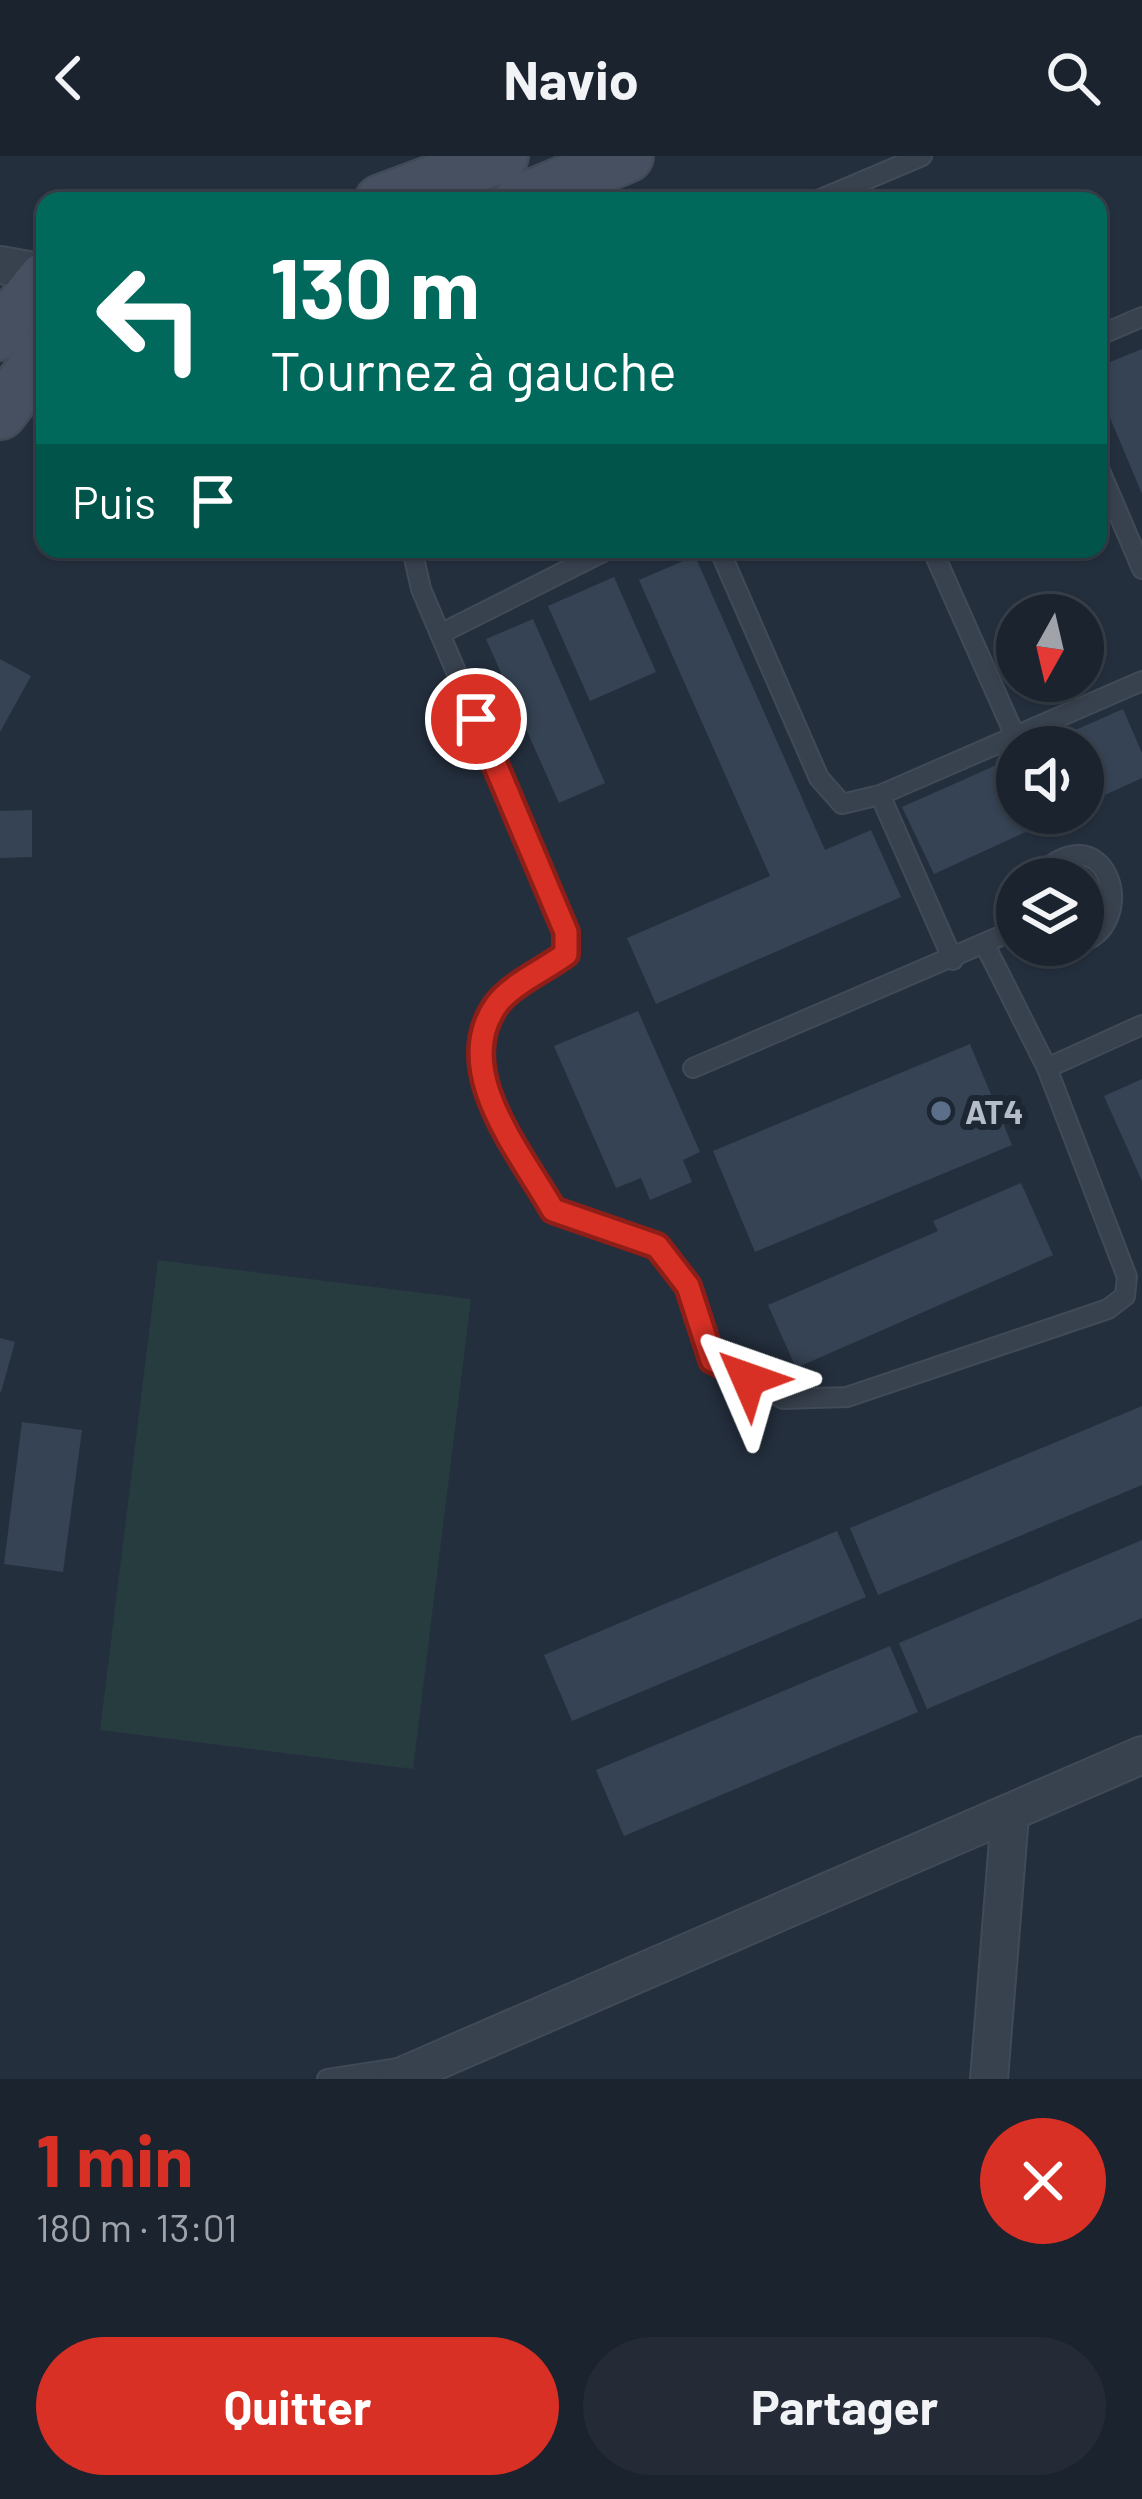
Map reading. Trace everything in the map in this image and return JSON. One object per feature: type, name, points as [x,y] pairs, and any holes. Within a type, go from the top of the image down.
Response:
[{"type":"street","points":[[405,192],[502,156]]},
{"type":"street","points":[[541,192],[627,156]]},
{"type":"street","points":[[0,413],[36,366]]},
{"type":"street","points":[[395,2079],[435,2071],[1142,1755]]},
{"type":"street","points":[[989,2079],[1010,1815]]},
{"type":"lane","points":[[837,192],[922,156]]},
{"type":"lane","points":[[1107,333],[1142,317]]},
{"type":"lane","points":[[1107,487],[1142,569]]},
{"type":"lane","points":[[415,558],[440,634],[566,932],[566,954],[499,1001],[480,1036],[484,1089],[553,1210],[657,1246],[688,1286],[712,1360],[783,1399],[847,1397],[1108,1309],[1125,1296],[1127,1277],[1047,1068],[986,946]]},
{"type":"lane","points":[[440,634],[591,558]]},
{"type":"lane","points":[[723,558],[819,778],[842,804],[880,795],[996,746]]},
{"type":"lane","points":[[936,558],[1011,726]]},
{"type":"lane","points":[[1045,726],[1140,687]]},
{"type":"lane","points":[[880,795],[953,960]]},
{"type":"lane","points":[[1068,858],[1098,858]]},
{"type":"lane","points":[[1104,862],[1122,886],[1120,911],[1104,931]]},
{"type":"lane","points":[[693,1067],[996,941]]},
{"type":"lane","points":[[1047,1068],[1142,1025]]},
{"type":"lane","points":[[327,2079],[435,2071]]},
{"type":"green space","points":[[158,1260],[471,1299],[413,1769],[100,1730]]},
{"type":"building","points":[[1142,349],[1142,494],[1107,410],[1107,363]]},
{"type":"building","points":[[696,558],[825,850],[871,830],[901,897],[656,1004],[627,938],[770,876],[639,580]]},
{"type":"building","points":[[614,577],[656,672],[590,701],[548,606]]},
{"type":"building","points":[[533,619],[605,783],[559,803],[486,639]]},
{"type":"building","points":[[0,659],[31,676],[0,732]]},
{"type":"building","points":[[1123,709],[1142,753],[1142,778],[1104,795],[1104,726],[1085,726]]},
{"type":"building","points":[[996,765],[996,834],[1021,834],[934,874],[902,807]]},
{"type":"building","points":[[32,810],[32,857],[0,858],[0,811]]},
{"type":"building","points":[[638,1011],[700,1152],[683,1160],[692,1182],[650,1200],[641,1178],[616,1188],[554,1046]]},
{"type":"building","points":[[970,1044],[1012,1145],[755,1252],[713,1151]]},
{"type":"building","points":[[1142,1079],[1142,1181],[1104,1096]]},
{"type":"building","points":[[1021,1183],[1053,1255],[796,1368],[768,1305],[938,1231],[933,1221]]},
{"type":"building","points":[[0,1338],[15,1342],[1,1392],[0,1391]]},
{"type":"building","points":[[1142,1406],[1142,1485],[878,1595],[850,1528]]},
{"type":"building","points":[[22,1422],[82,1430],[63,1572],[4,1564]]},
{"type":"building","points":[[837,1531],[866,1597],[572,1721],[544,1655]]},
{"type":"building","points":[[1142,1540],[1142,1618],[927,1709],[899,1643]]},
{"type":"building","points":[[890,1646],[918,1712],[624,1836],[596,1770]]},
{"type":"place","name":"AT4","points":[[941,1111]]},
{"type":"route","points":[[476,719],[566,932],[566,954],[499,1001],[480,1036],[484,1089],[553,1210],[597,1230],[657,1246],[688,1286],[712,1360],[748,1379]]}]
